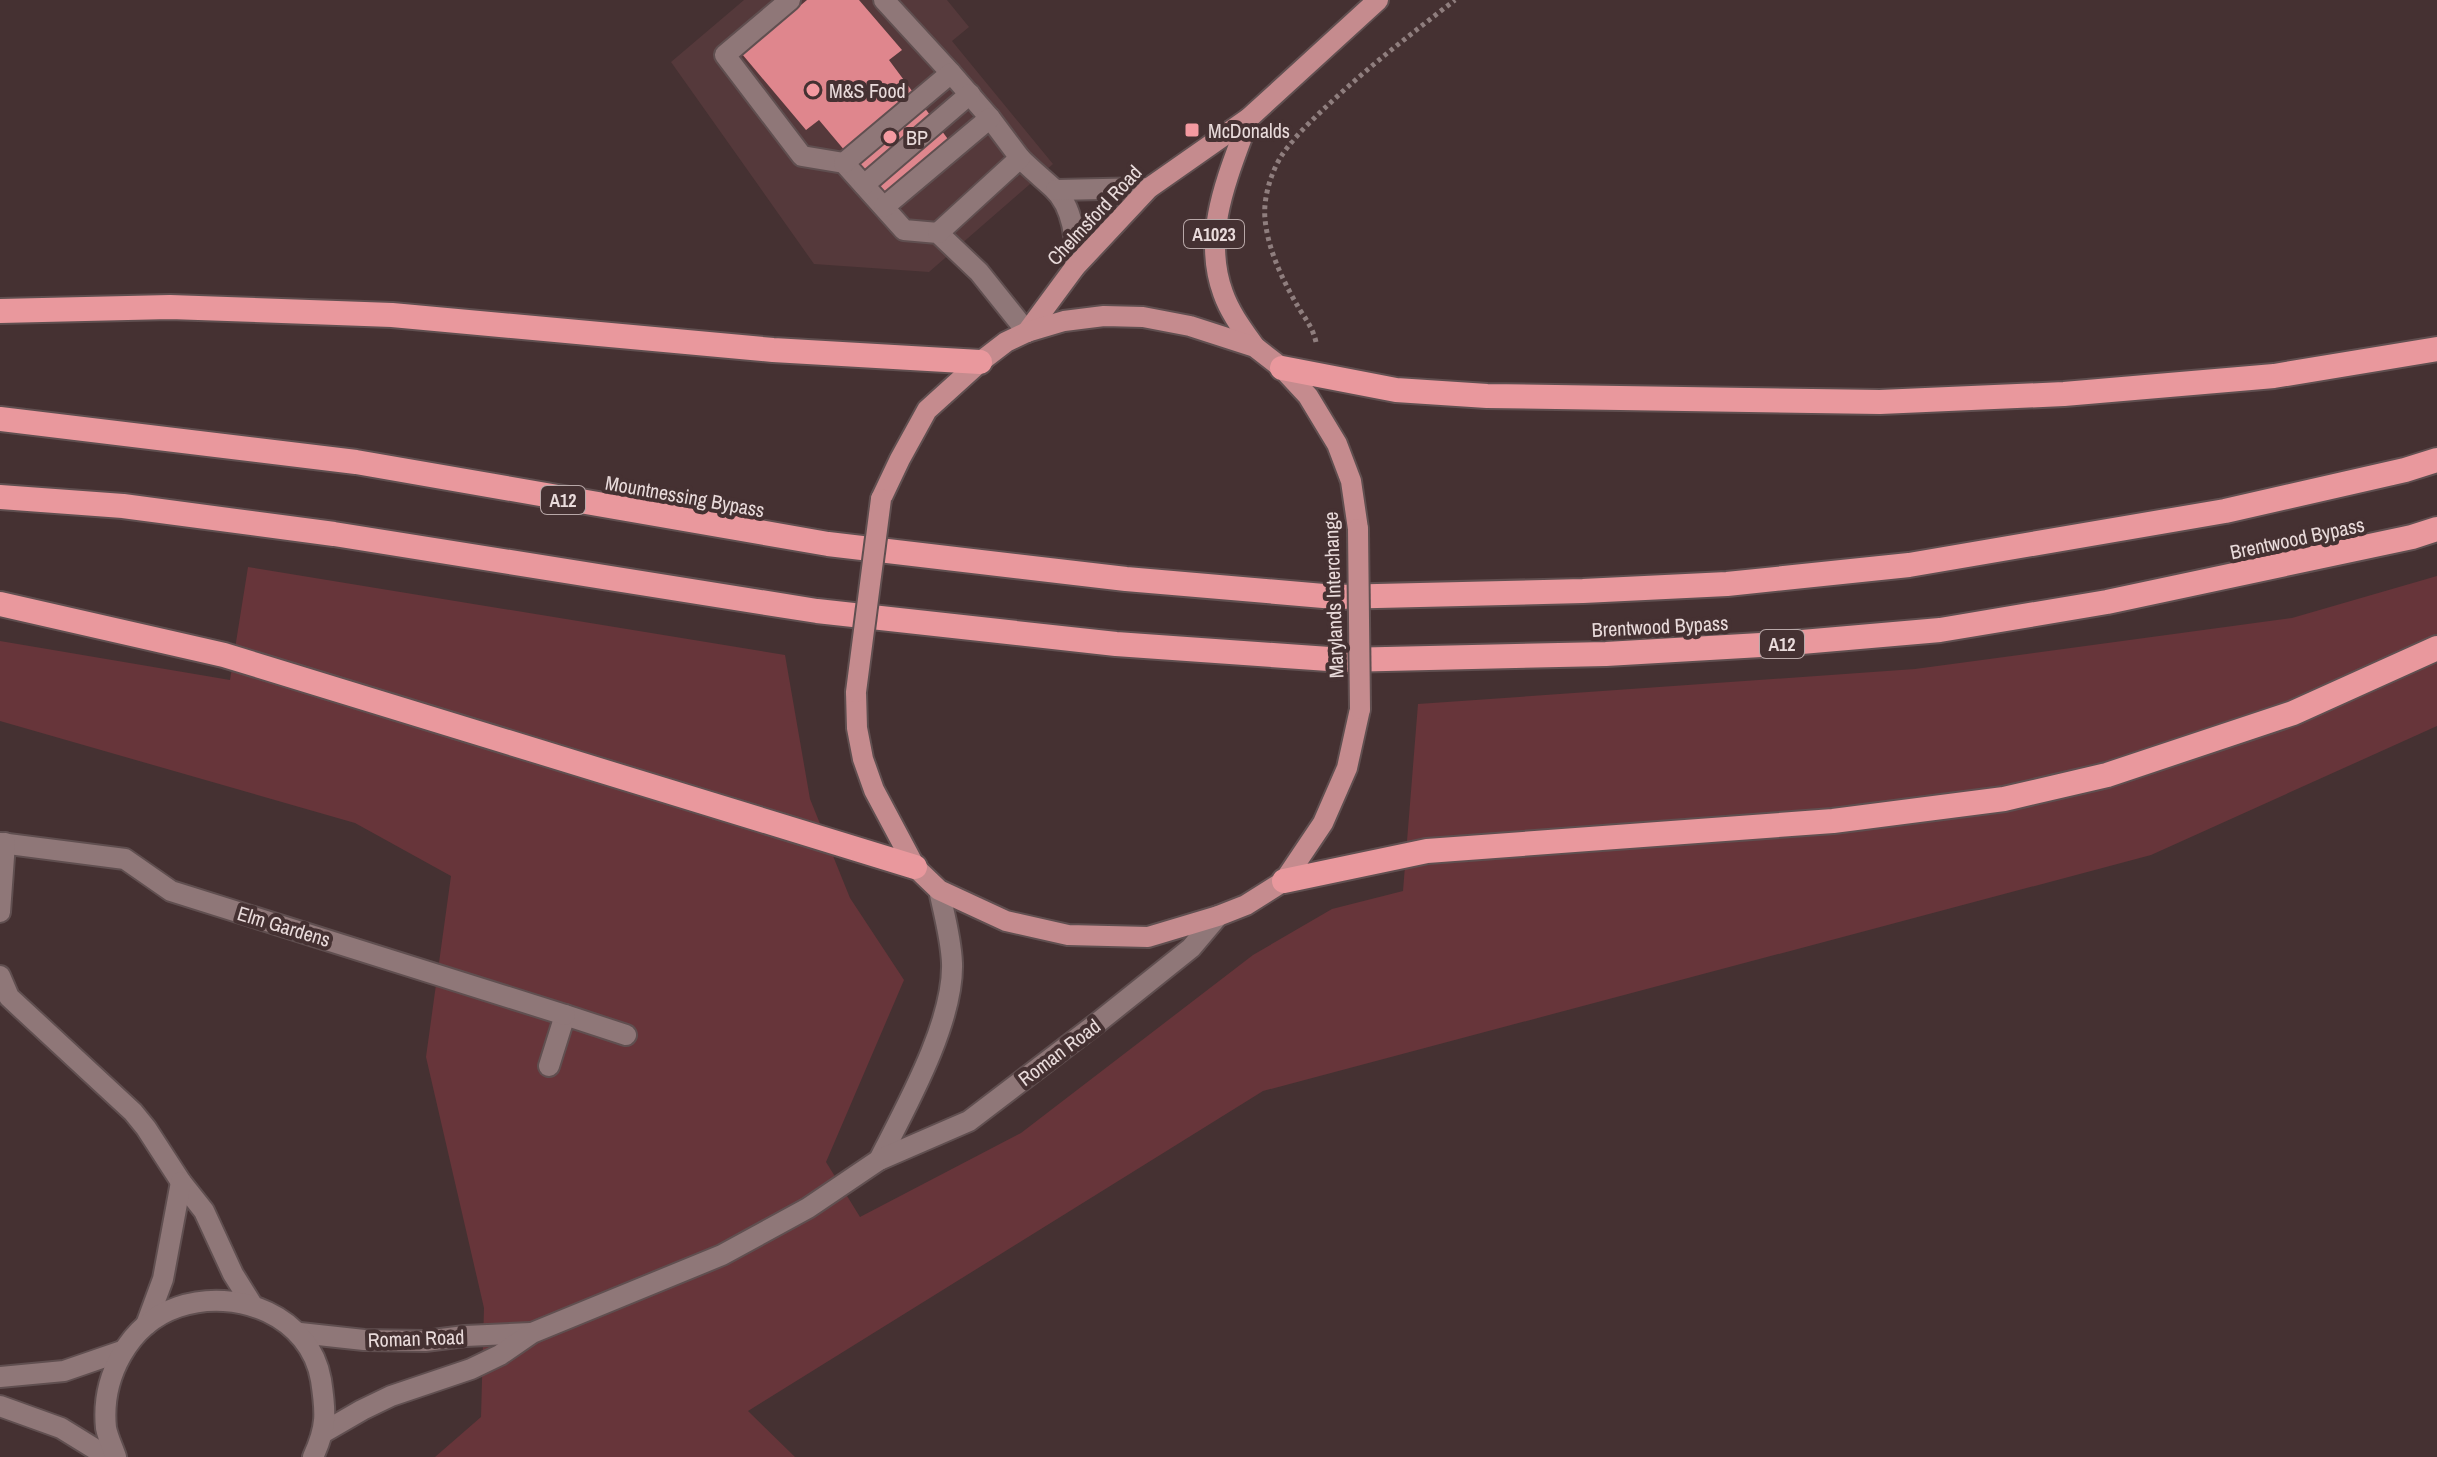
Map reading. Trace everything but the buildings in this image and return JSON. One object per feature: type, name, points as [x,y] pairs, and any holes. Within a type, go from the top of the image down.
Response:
[{"type":"highway","points":[[0,311],[170,307],[392,315],[773,350],[980,362]]},
{"type":"highway","points":[[1282,368],[1396,390],[1487,396],[1880,402],[2064,394],[2274,376],[2437,349]]},
{"type":"highway","name":"Mountnessing Bypass","points":[[0,419],[356,462],[828,544],[1126,579]]},
{"type":"highway","name":"Brentwood Bypass","points":[[1126,579],[1335,597],[1727,584],[1909,565],[2050,542],[2225,511],[2437,460]]},
{"type":"highway","name":"Brentwood Bypass","points":[[0,497],[123,506],[319,532],[817,611],[1116,644],[1343,660],[1606,654],[1940,630],[2107,602],[2259,571],[2437,529]]},
{"type":"highway","points":[[0,604],[224,655],[915,867]]},
{"type":"highway","points":[[1284,881],[1427,851],[1833,821],[2004,799],[2107,775],[2293,713],[2437,648]]},
{"type":"main road","points":[[790,0],[725,55],[802,156],[844,163],[904,230],[938,233],[988,282],[1027,332]]},
{"type":"main road","points":[[884,0],[970,94],[1020,158],[1056,190],[1075,233],[1075,267]]},
{"type":"main road","name":"Chelmsford Road","points":[[1027,332],[1075,267],[1149,188],[1249,118],[1378,0]]},
{"type":"main road","points":[[844,163],[951,73]]},
{"type":"main road","points":[[864,185],[970,94]]},
{"type":"main road","points":[[884,207],[990,118]]},
{"type":"main road","name":"Chelmsford Road","points":[[1249,118],[1223,190],[1214,236],[1223,293],[1255,347]]},
{"type":"main road","points":[[938,233],[1020,158]]},
{"type":"main road","points":[[1056,190],[1149,188]]},
{"type":"main road","name":"Marylands Interchange","points":[[1104,316],[1143,317],[1190,326],[1255,347],[1282,368],[1308,396],[1337,444],[1351,481],[1358,529],[1360,709],[1347,768],[1323,823],[1284,881],[1246,905],[1148,937],[1068,935],[1006,921],[939,890],[915,867],[874,790],[863,759],[857,728],[856,692],[881,499],[927,410],[980,362],[1006,342],[1027,332],[1064,321],[1104,316]]},
{"type":"main road","name":"Elm Gardens","points":[[0,912],[2,843],[125,859],[171,891],[626,1035]]},
{"type":"main road","name":"Roman Road","points":[[879,1160],[919,1081],[948,998],[952,966],[939,890]]},
{"type":"main road","name":"Roman Road","points":[[324,1432],[391,1396],[471,1369],[500,1355],[532,1333],[722,1255],[808,1208],[879,1160],[969,1121],[1191,948],[1218,916]]},
{"type":"main road","points":[[0,976],[9,997],[139,1120],[204,1211],[233,1274],[253,1306]]},
{"type":"main road","points":[[549,1066],[565,1015]]},
{"type":"main road","points":[[146,1325],[163,1279],[181,1182]]},
{"type":"main road","points":[[116,1457],[106,1431],[106,1395],[122,1351],[146,1325],[178,1307],[218,1300],[253,1306],[279,1316],[300,1333],[318,1365],[324,1398],[324,1432],[313,1457]]},
{"type":"main road","name":"Roman Road","points":[[300,1333],[364,1340],[425,1341],[532,1333]]},
{"type":"main road","points":[[0,1377],[64,1371],[122,1351]]},
{"type":"main road","points":[[0,1406],[61,1428],[108,1457]]},
{"type":"path","points":[[1324,377],[1314,331],[1275,259],[1265,219],[1273,174],[1283,153],[1368,67],[1455,0]]},
{"type":"shaded area","points":[[744,0],[947,0],[969,27],[952,41],[1053,164],[929,272],[814,264],[671,62]]},
{"type":"shaded area","points":[[248,567],[785,655],[810,799],[850,898],[904,980],[826,1162],[860,1217],[1021,1133],[1253,955],[1332,909],[1403,891],[1418,704],[1915,669],[2292,618],[2437,576],[2437,726],[2151,855],[1263,1091],[748,1411],[795,1457],[435,1457],[481,1417],[484,1308],[426,1057],[451,876],[355,823],[0,721],[0,641],[230,680]]},
{"type":"place","name":"M&S Food","points":[[813,90]]},
{"type":"place","name":"McDonalds","points":[[1192,130]]},
{"type":"place","name":"BP","points":[[890,137]]}]
